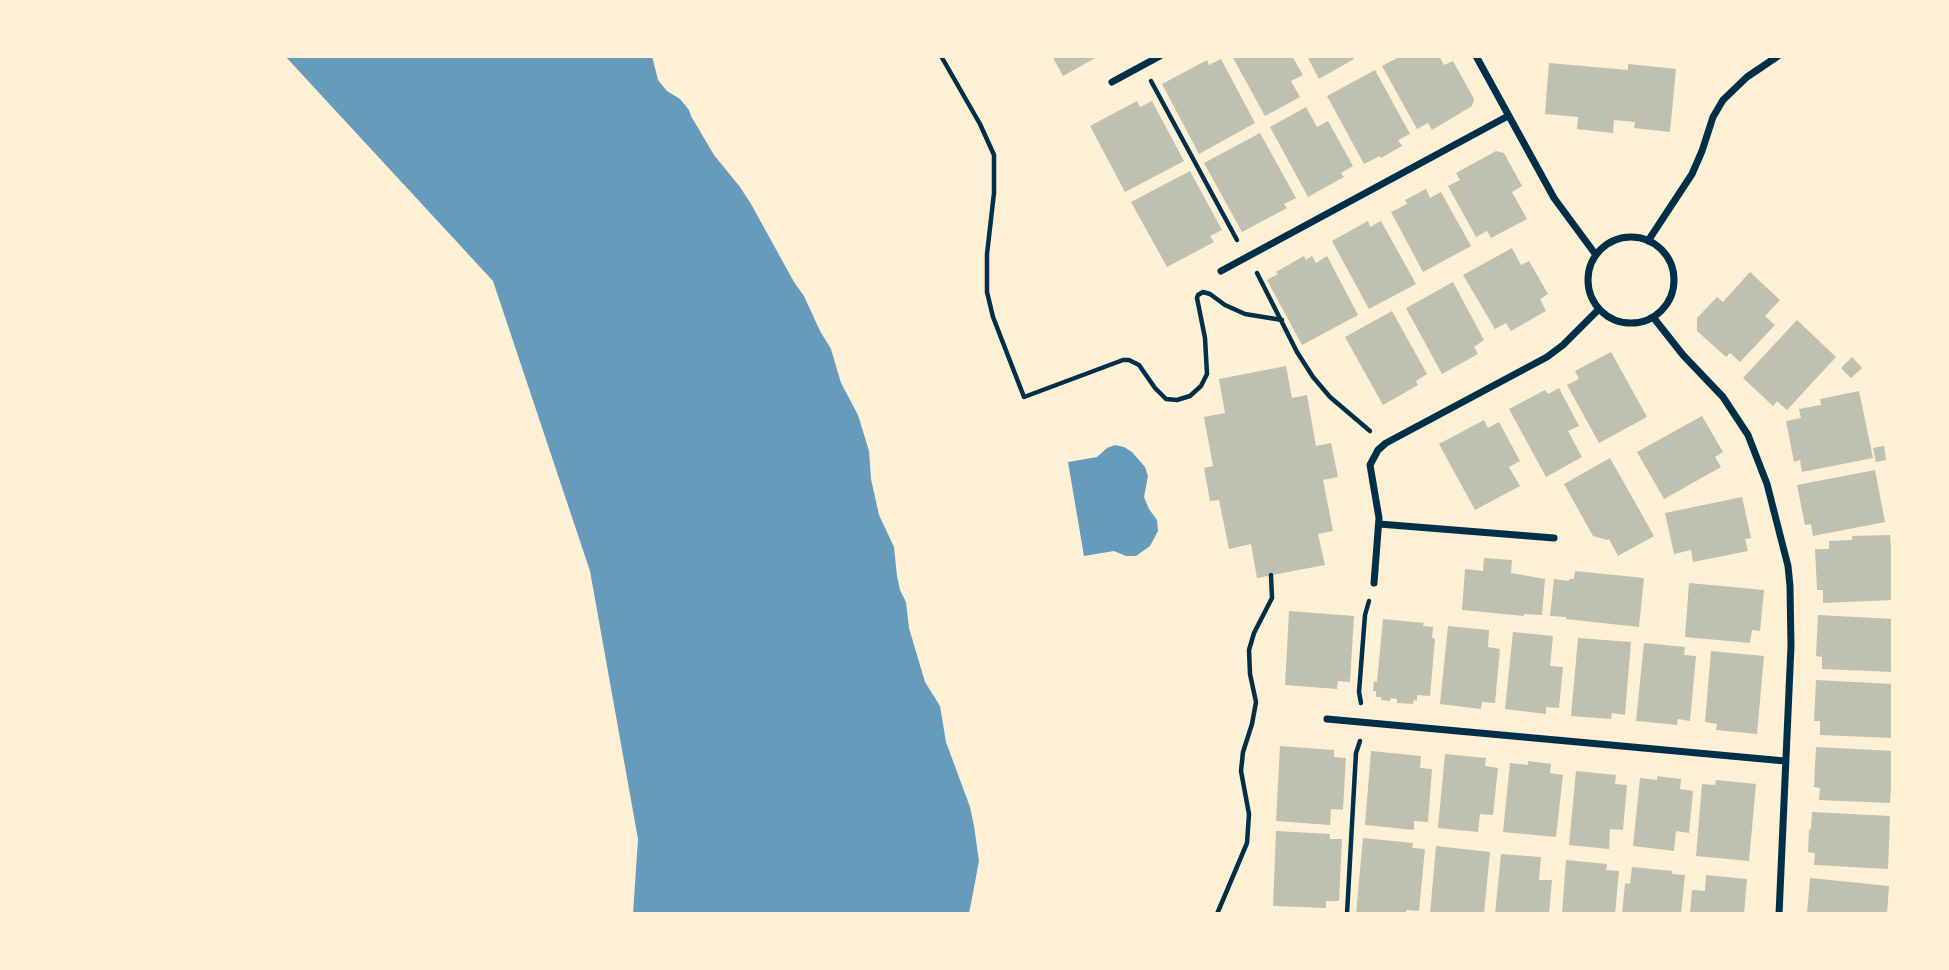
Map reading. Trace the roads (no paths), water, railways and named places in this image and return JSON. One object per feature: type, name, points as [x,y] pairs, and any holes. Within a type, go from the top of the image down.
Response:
[{"type":"street","points":[[1112,82],[1160,56]]},
{"type":"street","points":[[1476,56],[1554,198],[1596,255]]},
{"type":"street","points":[[1648,241],[1692,174],[1713,117],[1723,100],[1747,77],[1778,56]]},
{"type":"street","points":[[1221,271],[1508,116]]},
{"type":"street","points":[[1634,237],[1648,241],[1664,253],[1671,264],[1673,291],[1667,303],[1653,317],[1634,323],[1620,322],[1607,316],[1591,296],[1588,278],[1596,255],[1607,244],[1619,239],[1634,237]]},
{"type":"street","points":[[1374,583],[1379,524],[1370,466],[1374,455],[1382,446],[1547,357],[1599,309]]},
{"type":"street","points":[[1653,317],[1683,355],[1717,389],[1752,444],[1767,484],[1783,547],[1790,586],[1791,634],[1779,914]]},
{"type":"street","points":[[1379,524],[1554,538]]},
{"type":"street","points":[[1327,719],[1785,761]]},
{"type":"water","points":[[285,56],[652,56],[658,80],[689,110],[714,155],[751,204],[804,296],[831,349],[841,383],[858,415],[869,451],[871,479],[879,515],[894,547],[897,576],[906,602],[909,628],[925,682],[940,706],[946,742],[970,807],[979,861],[969,914],[633,914],[638,839],[590,571],[493,281]]},
{"type":"water","points":[[1115,445],[1132,452],[1145,467],[1148,476],[1144,497],[1157,520],[1158,531],[1150,546],[1136,556],[1126,556],[1114,551],[1084,556],[1068,462],[1097,457]]}]
